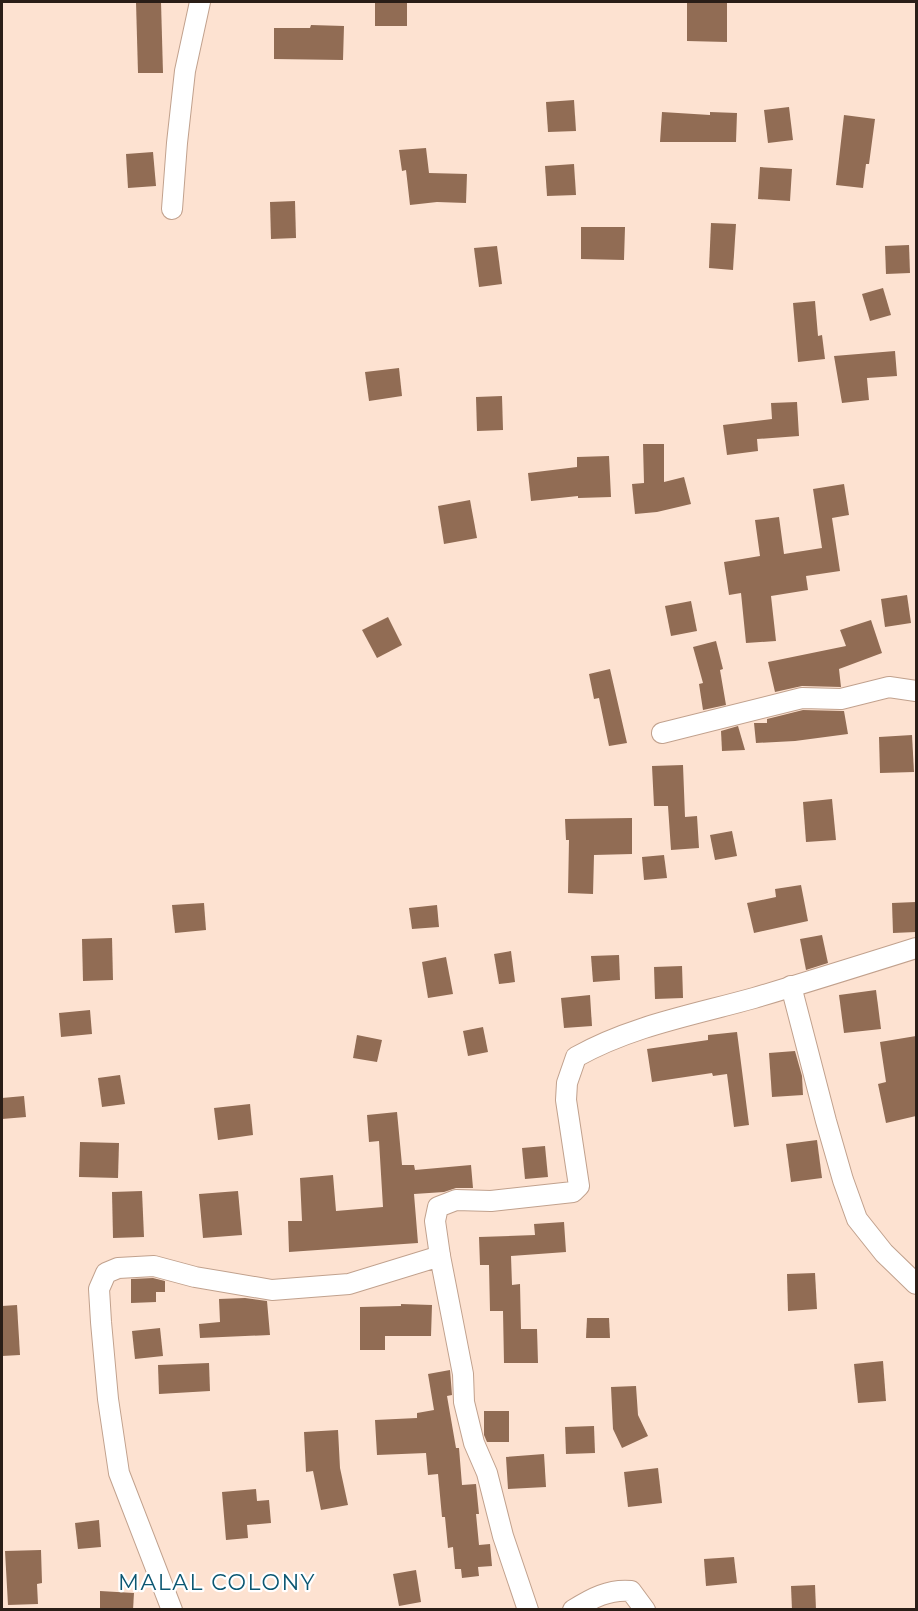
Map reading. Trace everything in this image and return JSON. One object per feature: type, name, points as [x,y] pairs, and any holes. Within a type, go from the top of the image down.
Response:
[{"type":"street","points":[[172,209],[186,70],[200,2]]},
{"type":"street","points":[[662,733],[802,698],[841,699],[889,687],[916,692]]},
{"type":"street","points":[[528,1610],[503,1536],[487,1473],[471,1433],[464,1402],[464,1374],[435,1221],[438,1207],[456,1200],[517,1199],[573,1192],[578,1189],[567,1100],[567,1083],[576,1057],[618,1036],[916,948]]},
{"type":"street","points":[[790,986],[826,1121],[857,1219],[884,1253],[916,1284]]},
{"type":"street","points":[[172,1610],[119,1473],[108,1399],[101,1322],[99,1289],[106,1273],[118,1268],[154,1266],[195,1277],[272,1290],[349,1284],[440,1256]]},
{"type":"street","points":[[573,1610],[608,1592],[620,1590],[631,1591],[645,1610]]},
{"type":"building","points":[[136,2],[161,2],[163,73],[138,73]]},
{"type":"building","points":[[375,2],[407,2],[407,26],[375,26]]},
{"type":"building","points":[[687,2],[727,2],[727,42],[687,41]]},
{"type":"building","points":[[311,25],[344,26],[343,60],[274,59],[274,28],[310,28]]},
{"type":"building","points":[[574,100],[576,131],[548,132],[546,102]]},
{"type":"building","points":[[789,107],[793,140],[768,143],[764,110]]},
{"type":"building","points":[[662,112],[710,115],[710,112],[737,113],[736,142],[660,142]]},
{"type":"building","points":[[844,115],[875,119],[863,188],[836,185]]},
{"type":"building","points":[[426,148],[429,173],[467,174],[466,203],[437,202],[410,205],[406,170],[402,171],[399,150]]},
{"type":"building","points":[[153,152],[156,186],[128,188],[126,154]]},
{"type":"building","points":[[574,164],[576,195],[547,196],[545,166]]},
{"type":"building","points":[[760,167],[792,169],[790,201],[758,199]]},
{"type":"building","points":[[295,201],[296,238],[271,239],[270,202]]},
{"type":"building","points":[[711,223],[736,224],[733,270],[709,268]]},
{"type":"building","points":[[581,227],[625,227],[624,260],[581,259]]},
{"type":"building","points":[[909,245],[910,273],[886,274],[885,246]]},
{"type":"building","points":[[497,246],[502,284],[479,287],[474,248]]},
{"type":"building","points":[[883,288],[891,315],[870,321],[862,294]]},
{"type":"building","points":[[815,301],[818,336],[822,335],[825,359],[798,362],[793,303]]},
{"type":"building","points":[[895,351],[897,376],[867,378],[869,400],[842,403],[834,356]]},
{"type":"building","points":[[399,368],[402,396],[369,401],[365,372]]},
{"type":"building","points":[[502,396],[503,430],[477,431],[476,397]]},
{"type":"building","points":[[797,402],[799,436],[757,439],[758,451],[727,455],[723,425],[772,419],[771,403]]},
{"type":"building","points":[[643,444],[664,444],[664,482],[684,477],[691,504],[657,512],[635,514],[632,484],[644,483]]},
{"type":"building","points":[[609,456],[611,497],[578,498],[578,496],[531,501],[528,473],[577,467],[577,457]]},
{"type":"building","points":[[844,484],[849,515],[832,518],[840,571],[806,576],[808,590],[771,596],[776,641],[746,643],[741,593],[729,595],[724,562],[760,556],[755,520],[779,517],[784,554],[822,548],[813,489]]},
{"type":"building","points":[[470,500],[477,538],[444,544],[438,506]]},
{"type":"building","points":[[907,595],[911,623],[885,627],[881,599]]},
{"type":"building","points":[[691,601],[697,631],[671,636],[665,606]]},
{"type":"building","points":[[388,617],[402,645],[377,658],[362,630]]},
{"type":"building","points":[[871,620],[882,653],[839,669],[841,687],[802,686],[775,692],[768,662],[846,646],[840,630]]},
{"type":"building","points":[[716,641],[723,669],[720,670],[726,705],[703,710],[699,684],[703,683],[693,647]]},
{"type":"building","points":[[610,669],[627,743],[609,746],[599,698],[594,699],[589,674]]},
{"type":"building","points":[[803,710],[844,711],[848,734],[795,741],[756,743],[754,723],[767,723],[767,719]]},
{"type":"building","points":[[738,726],[745,750],[722,751],[721,731]]},
{"type":"building","points":[[912,735],[914,772],[880,773],[879,737]]},
{"type":"building","points":[[683,765],[685,817],[697,816],[699,848],[671,850],[668,806],[654,806],[652,766]]},
{"type":"building","points":[[832,799],[836,840],[806,842],[803,802]]},
{"type":"building","points":[[632,818],[632,854],[594,855],[593,894],[568,893],[569,840],[566,840],[565,819]]},
{"type":"building","points":[[732,831],[737,856],[715,860],[710,835]]},
{"type":"building","points":[[664,855],[667,878],[644,880],[642,857]]},
{"type":"building","points":[[801,885],[808,921],[754,933],[747,903],[776,897],[775,889]]},
{"type":"building","points":[[916,902],[916,932],[893,933],[892,903]]},
{"type":"building","points":[[204,903],[206,930],[175,933],[172,905]]},
{"type":"building","points":[[437,905],[439,927],[412,929],[409,908]]},
{"type":"building","points":[[822,935],[828,963],[806,970],[800,939]]},
{"type":"building","points":[[112,938],[113,980],[83,981],[82,939]]},
{"type":"building","points":[[511,951],[515,982],[499,984],[494,954]]},
{"type":"building","points":[[619,955],[620,980],[593,982],[591,956]]},
{"type":"building","points":[[446,957],[453,994],[428,998],[422,962]]},
{"type":"building","points":[[682,966],[683,998],[655,999],[654,967]]},
{"type":"building","points":[[876,990],[881,1029],[844,1033],[839,995]]},
{"type":"building","points":[[590,995],[592,1026],[564,1028],[561,998]]},
{"type":"building","points":[[90,1010],[92,1034],[61,1037],[59,1013]]},
{"type":"building","points":[[483,1027],[488,1052],[468,1056],[463,1031]]},
{"type":"building","points":[[737,1032],[749,1125],[734,1127],[727,1074],[713,1076],[712,1073],[652,1082],[647,1049],[708,1040],[708,1035]]},
{"type":"building","points":[[357,1035],[382,1040],[377,1062],[353,1058]]},
{"type":"building","points":[[916,1036],[916,1116],[886,1123],[878,1084],[886,1082],[880,1042]]},
{"type":"building","points":[[795,1051],[802,1076],[803,1095],[772,1097],[769,1053]]},
{"type":"building","points":[[120,1075],[125,1104],[102,1107],[98,1078]]},
{"type":"building","points":[[24,1096],[26,1117],[2,1119],[2,1098]]},
{"type":"building","points":[[250,1104],[253,1135],[218,1140],[214,1108]]},
{"type":"building","points":[[397,1112],[402,1165],[414,1165],[415,1170],[471,1165],[473,1188],[414,1194],[418,1243],[289,1252],[288,1221],[302,1221],[300,1178],[333,1175],[336,1211],[383,1207],[379,1141],[369,1142],[367,1115]]},
{"type":"building","points":[[817,1140],[822,1178],[791,1182],[786,1144]]},
{"type":"building","points":[[80,1142],[119,1143],[118,1178],[79,1177]]},
{"type":"building","points":[[545,1146],[548,1177],[525,1179],[522,1148]]},
{"type":"building","points":[[142,1191],[144,1237],[113,1238],[112,1192]]},
{"type":"building","points":[[238,1191],[242,1235],[203,1238],[199,1194]]},
{"type":"building","points":[[564,1222],[566,1252],[511,1256],[512,1285],[520,1284],[521,1329],[537,1329],[538,1363],[504,1363],[503,1311],[490,1311],[489,1265],[480,1265],[479,1237],[535,1235],[534,1224]]},
{"type":"building","points":[[815,1273],[817,1309],[788,1311],[787,1274]]},
{"type":"building","points":[[153,1278],[165,1281],[165,1292],[156,1292],[156,1302],[131,1303],[131,1279]]},
{"type":"building","points":[[245,1298],[267,1301],[270,1335],[200,1338],[199,1324],[220,1322],[219,1299]]},
{"type":"building","points":[[401,1304],[432,1305],[431,1336],[385,1336],[385,1350],[360,1350],[360,1307],[401,1306]]},
{"type":"building","points":[[17,1305],[20,1355],[2,1356],[2,1306]]},
{"type":"building","points":[[587,1318],[609,1318],[610,1338],[586,1338]]},
{"type":"building","points":[[160,1328],[163,1356],[135,1359],[132,1331]]},
{"type":"building","points":[[883,1361],[886,1401],[858,1403],[854,1364]]},
{"type":"building","points":[[209,1363],[210,1391],[159,1394],[158,1365]]},
{"type":"building","points":[[450,1370],[452,1395],[447,1396],[456,1448],[459,1448],[462,1485],[476,1484],[479,1545],[490,1544],[492,1566],[478,1567],[479,1576],[462,1578],[461,1569],[455,1569],[453,1547],[448,1548],[438,1474],[428,1475],[426,1453],[377,1455],[375,1420],[417,1418],[417,1413],[434,1410],[428,1374]]},
{"type":"building","points":[[636,1386],[638,1415],[648,1436],[622,1448],[613,1429],[611,1387]]},
{"type":"building","points":[[484,1411],[509,1411],[509,1442],[487,1442],[484,1435]]},
{"type":"building","points":[[594,1426],[595,1453],[566,1454],[565,1427]]},
{"type":"building","points":[[338,1430],[340,1468],[348,1505],[321,1510],[313,1471],[306,1472],[304,1432]]},
{"type":"building","points":[[544,1454],[546,1487],[508,1489],[506,1457]]},
{"type":"building","points":[[658,1468],[662,1503],[628,1507],[624,1472]]},
{"type":"building","points":[[256,1489],[257,1501],[269,1500],[271,1523],[247,1525],[248,1538],[226,1540],[222,1492]]},
{"type":"building","points":[[99,1520],[101,1547],[78,1549],[75,1523]]},
{"type":"building","points":[[41,1550],[42,1583],[37,1584],[38,1604],[8,1605],[5,1551]]},
{"type":"building","points":[[734,1557],[737,1583],[706,1586],[704,1559]]},
{"type":"building","points":[[416,1570],[421,1602],[399,1606],[393,1574]]},
{"type":"building","points":[[815,1585],[816,1610],[792,1610],[791,1586]]},
{"type":"building","points":[[100,1591],[134,1593],[133,1610],[100,1610]]},
{"type":"district","name":"MALAL COLONY","points":[[217,1582]]}]
